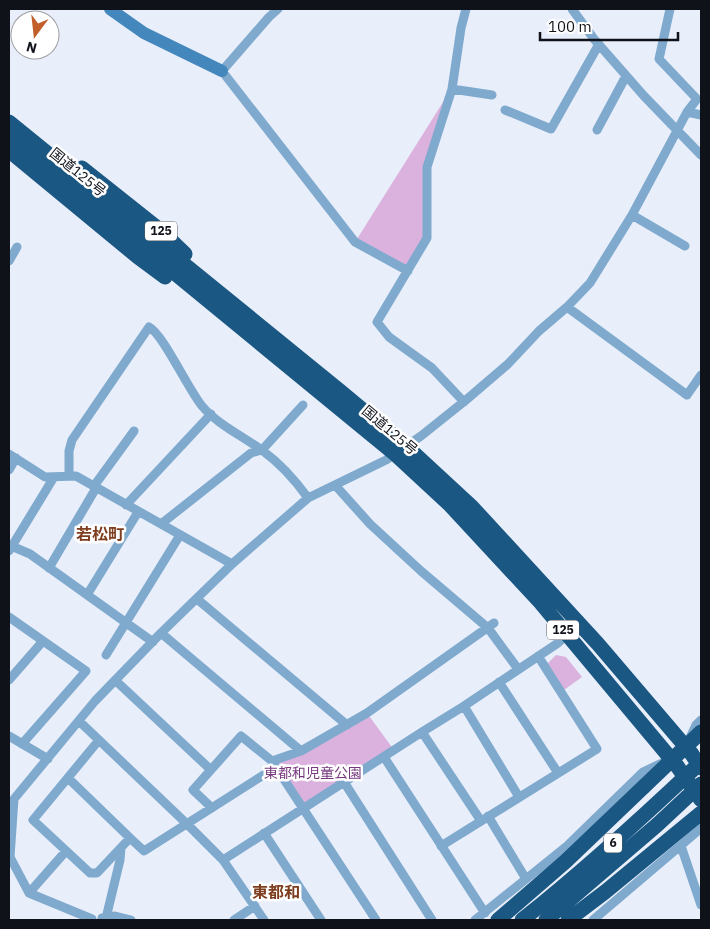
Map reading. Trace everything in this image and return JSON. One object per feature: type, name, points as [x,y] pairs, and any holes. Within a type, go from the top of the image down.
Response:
[{"type":"highway","name":"125","points":[[9,109],[160,230],[305,364]]},
{"type":"highway","name":"国道125号","points":[[9,122],[19,145],[305,364],[400,450],[540,602],[674,763],[701,800]]},
{"type":"highway","name":"国道125号","points":[[9,136],[138,257],[400,450],[472,507],[580,623],[693,754],[701,768]]},
{"type":"highway","points":[[498,920],[674,763],[693,754],[701,732]]},
{"type":"highway","name":"6","points":[[522,920],[641,819],[693,754]]},
{"type":"highway","name":"6","points":[[546,920],[657,825],[701,784]]},
{"type":"highway","points":[[568,920],[613,886],[701,813]]},
{"type":"street","points":[[110,9],[144,33],[222,71],[355,242],[408,271]]},
{"type":"street","points":[[222,71],[278,9]]},
{"type":"street","points":[[464,402],[432,368],[389,337],[377,322],[427,238],[427,167],[452,89],[461,28],[466,9]]},
{"type":"street","points":[[572,9],[626,76],[701,155]]},
{"type":"street","points":[[132,920],[115,916],[92,919],[28,893],[10,857],[11,798],[48,759],[94,701],[161,632],[232,564],[308,498],[386,460],[464,402],[508,364],[539,331],[567,307],[590,283],[632,215],[677,130],[697,99],[659,59],[670,9]]},
{"type":"street","points":[[504,110],[551,130],[599,44]]},
{"type":"street","points":[[597,130],[626,76]]},
{"type":"street","points":[[452,89],[492,95]]},
{"type":"street","points":[[688,112],[701,115]]},
{"type":"street","points":[[632,215],[685,246]]},
{"type":"street","points":[[9,261],[17,247]]},
{"type":"street","points":[[567,307],[687,395],[701,375]]},
{"type":"street","points":[[69,476],[69,451],[72,440],[149,327],[158,335],[196,398],[226,426],[262,450],[295,480],[308,498]]},
{"type":"street","points":[[160,524],[251,453],[262,450],[303,405]]},
{"type":"street","points":[[126,505],[211,414]]},
{"type":"street","points":[[49,568],[95,487],[134,431]]},
{"type":"street","points":[[9,470],[12,456],[45,477],[76,476],[232,564]]},
{"type":"street","points":[[54,477],[10,547],[30,554],[152,642]]},
{"type":"street","points":[[335,485],[370,524],[421,571],[491,625],[518,669]]},
{"type":"street","points":[[87,595],[138,512]]},
{"type":"street","points":[[106,655],[180,535]]},
{"type":"street","points":[[196,599],[347,725]]},
{"type":"street","points":[[9,617],[86,671],[22,744]]},
{"type":"street","points":[[223,860],[464,706],[538,656],[580,623]]},
{"type":"street","points":[[68,778],[144,851],[212,808],[274,764],[302,751],[347,725],[418,678],[491,625]]},
{"type":"street","points":[[161,632],[302,751]]},
{"type":"street","points":[[9,680],[43,641]]},
{"type":"street","points":[[441,846],[597,749],[538,656]]},
{"type":"street","points":[[115,680],[211,770]]},
{"type":"street","points":[[499,682],[558,773]]},
{"type":"street","points":[[464,706],[519,797]]},
{"type":"street","points":[[693,754],[696,725],[701,720]]},
{"type":"street","points":[[79,721],[223,860],[264,920]]},
{"type":"street","points":[[422,732],[526,879]]},
{"type":"street","points":[[9,736],[48,759]]},
{"type":"street","points":[[212,808],[193,790],[241,736],[274,764],[376,920]]},
{"type":"street","points":[[99,740],[34,820],[90,873],[97,873],[130,838]]},
{"type":"street","points":[[384,756],[485,913]]},
{"type":"street","points":[[475,920],[566,846],[643,772],[674,763]]},
{"type":"street","points":[[344,782],[432,920]]},
{"type":"street","points":[[593,920],[681,846],[701,826]]},
{"type":"street","points":[[264,833],[320,920]]},
{"type":"street","points":[[681,846],[701,905]]},
{"type":"street","points":[[106,918],[120,860],[121,848]]},
{"type":"street","points":[[28,893],[66,851]]},
{"type":"street","points":[[234,920],[255,906]]},
{"type":"green space","points":[[450,91],[424,167],[424,238],[407,268],[357,239]]},
{"type":"green space","points":[[556,655],[566,657],[582,677],[564,690],[547,664]]},
{"type":"green space","name":"東都和児童公園","points":[[367,713],[394,750],[303,808],[272,761]]},
{"type":"district","name":"若松町","points":[[100,534]]},
{"type":"district","name":"東都和","points":[[276,892]]}]
